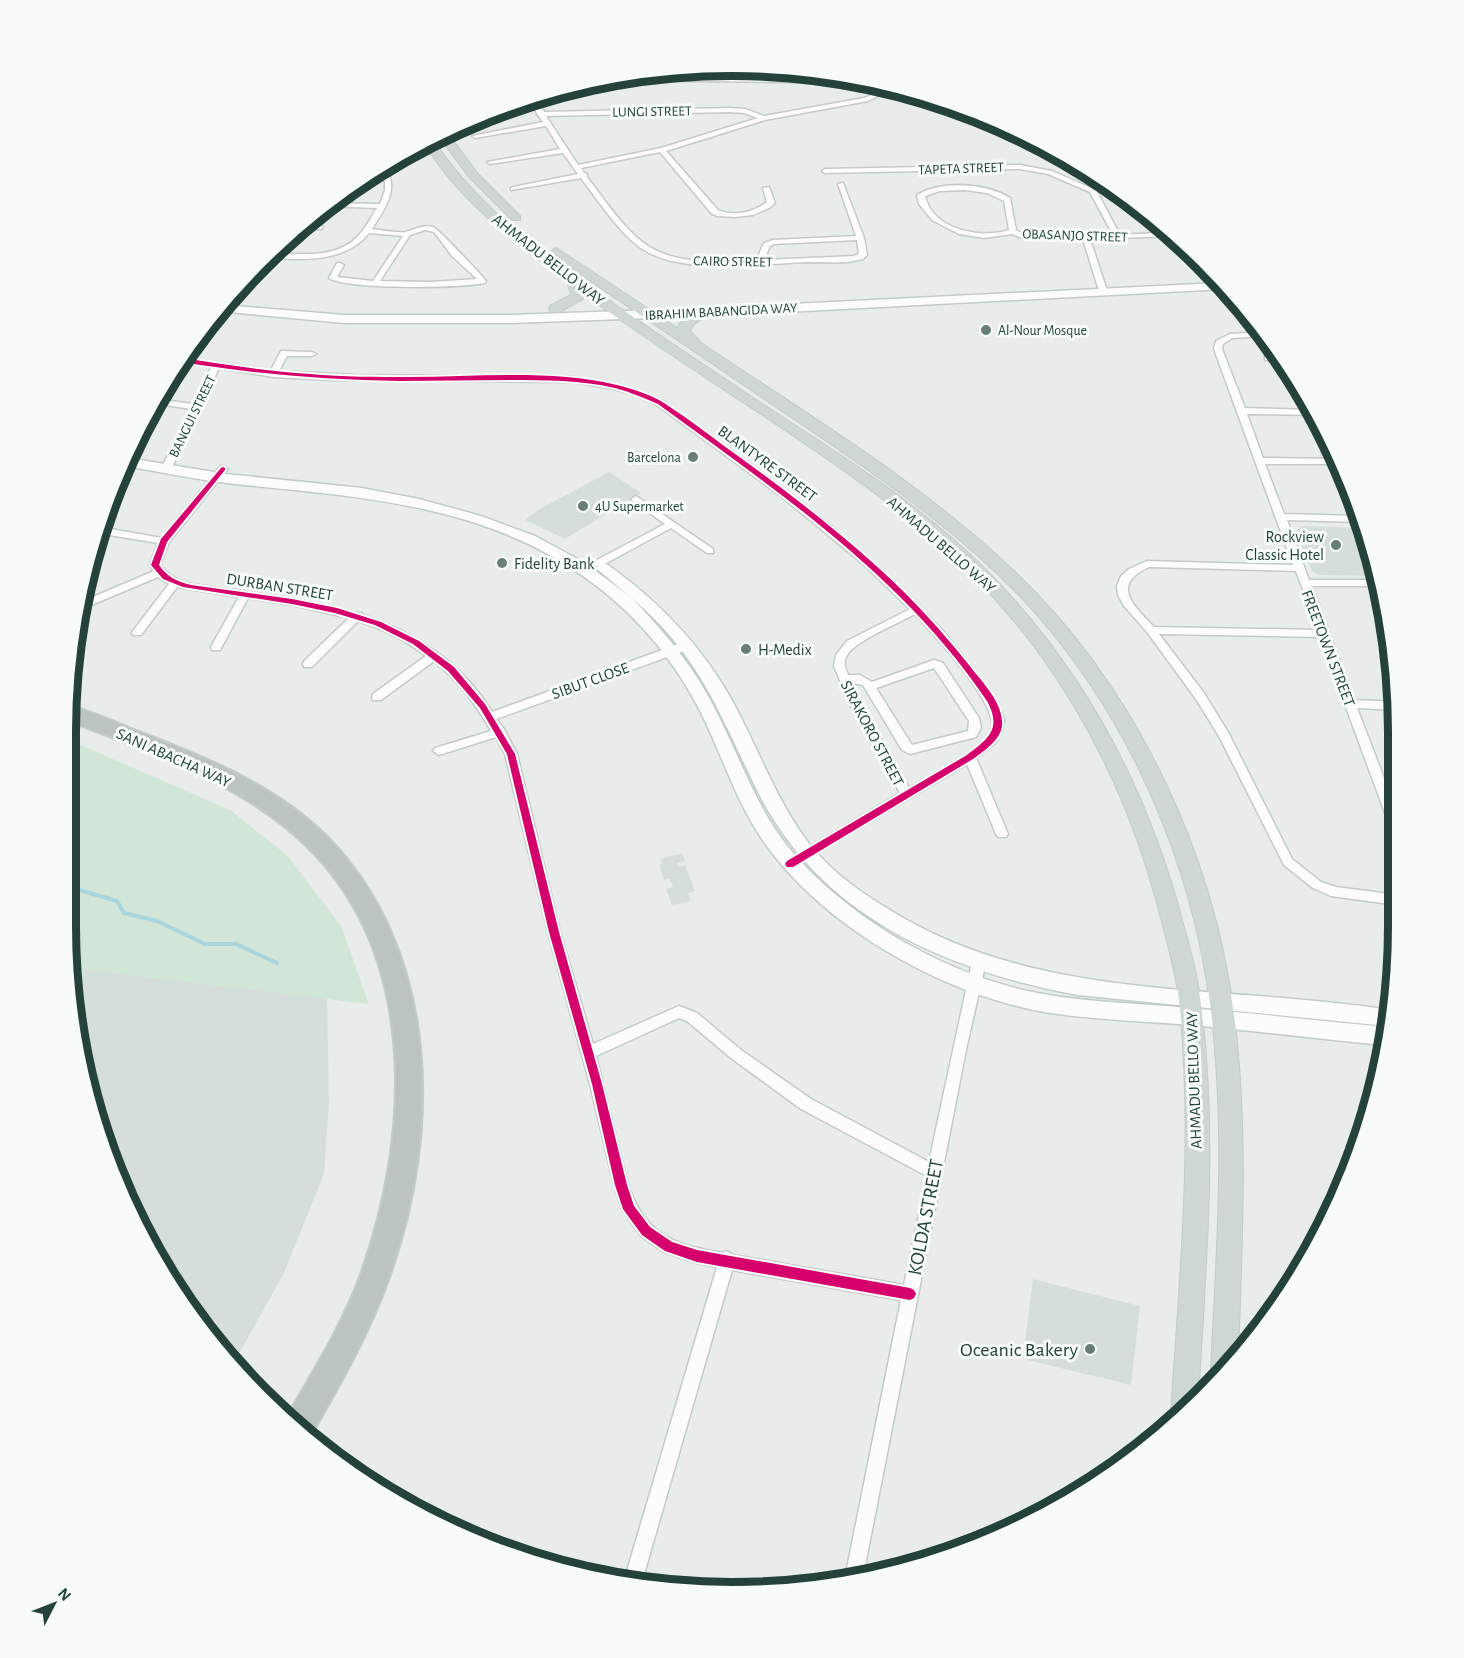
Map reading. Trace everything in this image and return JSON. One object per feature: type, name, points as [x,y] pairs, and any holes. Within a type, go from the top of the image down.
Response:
[{"type":"highway","name":"SANI ABACHA WAY","points":[[77,716],[213,771],[266,802],[295,823],[320,845],[344,873],[364,902],[399,983],[408,1046],[409,1097],[406,1147],[395,1208],[376,1274],[356,1324],[302,1421]]},
{"type":"main road","name":"AHMADU BELLO WAY","points":[[448,141],[472,175],[522,224],[553,250],[629,311],[900,507],[969,563],[1031,629],[1090,712],[1117,763],[1159,867],[1190,997],[1196,1072],[1196,1211],[1185,1400]]},
{"type":"main road","name":"AHMADU BELLO WAY","points":[[433,149],[440,161],[470,194],[506,227],[572,279],[699,349],[953,525],[994,561],[1064,635],[1091,670],[1122,719],[1149,770],[1172,822],[1189,869],[1207,931],[1221,1001],[1224,1021],[1230,1161],[1224,1359]]},
{"type":"main road","points":[[555,309],[578,296],[572,279]]},
{"type":"main road","name":"IBRAHIM BABANGIDA WAY","points":[[238,301],[347,310],[417,312],[555,309],[710,312],[1207,280]]},
{"type":"main road","name":"IBRAHIM BABANGIDA WAY","points":[[232,309],[344,319],[409,320],[1103,287],[1212,286]]},
{"type":"main road","points":[[699,349],[683,331],[684,326],[691,320],[710,312]]},
{"type":"main road","points":[[138,454],[219,473],[382,496],[443,508],[501,527],[560,554],[626,600],[649,623],[680,648],[738,729],[774,806],[806,854],[853,895],[899,926],[942,948],[979,962],[1062,984],[1381,1017]]},
{"type":"main road","points":[[135,462],[170,463]]},
{"type":"main road","points":[[219,473],[391,487],[451,498],[483,508],[559,541],[597,564],[630,587],[663,616],[680,648],[755,814],[790,864],[808,884],[888,941],[933,966],[998,992],[1059,1004],[1378,1035]]},
{"type":"street","points":[[685,78],[798,80]]},
{"type":"street","points":[[579,167],[662,150],[764,118],[866,100],[878,93]]},
{"type":"street","name":"CAIRO STREET","points":[[537,106],[546,123],[635,240],[647,249],[681,260],[759,262],[856,259],[863,255],[860,238]]},
{"type":"street","name":"LUNGI STREET","points":[[540,114],[730,110],[745,111],[764,118]]},
{"type":"street","points":[[475,136],[546,123]]},
{"type":"street","points":[[490,162],[566,150]]},
{"type":"street","points":[[662,150],[715,212],[722,216],[733,216],[766,208],[771,203],[767,188]]},
{"type":"street","name":"TAPETA STREET","points":[[825,171],[1020,167],[1050,172],[1093,191]]},
{"type":"street","points":[[283,255],[332,253],[355,244],[366,231],[388,195],[387,175]]},
{"type":"street","points":[[513,189],[585,175]]},
{"type":"street","points":[[381,179],[389,179]]},
{"type":"street","points":[[759,262],[766,245],[773,242],[860,238],[841,184]]},
{"type":"street","name":"OBASANJO STREET","points":[[1014,231],[982,237],[956,230],[926,211],[921,202],[921,195],[940,188],[994,191],[1007,200],[1014,231],[1022,236],[1118,237],[1159,235]]},
{"type":"street","points":[[1099,189],[1093,191],[1118,237]]},
{"type":"street","points":[[343,205],[382,206]]},
{"type":"street","points":[[314,227],[319,227]]},
{"type":"street","points":[[340,265],[333,278],[336,280],[375,283],[482,280],[454,253],[442,234],[435,230],[418,228],[406,234],[366,231]]},
{"type":"street","points":[[375,283],[407,236],[406,234]]},
{"type":"street","points":[[1086,237],[1103,287]]},
{"type":"street","name":"FREETOWN STREET","points":[[1253,334],[1230,336],[1219,343],[1218,349],[1388,807]]},
{"type":"street","points":[[273,374],[284,353],[312,354]]},
{"type":"street","name":"BLANTYRE STREET","points":[[192,361],[273,374],[355,378],[570,379],[614,385],[660,403],[805,508],[872,564],[917,609],[957,655],[996,711],[998,728],[993,737],[970,757],[790,864]]},
{"type":"street","name":"BANGUI STREET","points":[[170,463],[216,365]]},
{"type":"street","points":[[165,403],[195,407]]},
{"type":"street","points":[[1240,411],[1305,413]]},
{"type":"street","points":[[1261,461],[1329,462]]},
{"type":"street","points":[[89,602],[158,573],[155,565],[164,541],[219,473]]},
{"type":"street","points":[[636,499],[710,551]]},
{"type":"street","points":[[1281,517],[1352,519]]},
{"type":"street","points":[[597,564],[671,524]]},
{"type":"street","points":[[108,532],[164,541]]},
{"type":"street","points":[[1299,568],[1147,564],[1137,568],[1123,581],[1120,592],[1126,603],[1151,630],[1200,696],[1225,737],[1288,862],[1317,885],[1335,892],[1388,899]]},
{"type":"street","name":"DURBAN STREET","points":[[158,573],[175,584],[330,608],[358,615],[388,628],[435,655],[457,674],[491,716],[511,754],[612,1153],[629,1209],[646,1231],[669,1247],[698,1256],[727,1259],[910,1294]]},
{"type":"street","points":[[1304,583],[1370,584]]},
{"type":"street","points":[[137,633],[175,584]]},
{"type":"street","points":[[216,647],[245,595]]},
{"type":"street","name":"SIRAKORO STREET","points":[[906,794],[878,747],[839,666],[841,655],[851,644],[917,609]]},
{"type":"street","points":[[308,664],[358,615]]},
{"type":"street","points":[[1151,630],[1323,634]]},
{"type":"street","name":"SIBUT CLOSE","points":[[491,716],[680,648]]},
{"type":"street","points":[[377,696],[435,655]]},
{"type":"street","points":[[844,679],[860,679],[871,686],[906,747],[910,750],[972,734],[975,728],[975,721],[939,666],[934,664],[871,686]]},
{"type":"street","points":[[1351,704],[1387,706]]},
{"type":"street","points":[[439,751],[500,732]]},
{"type":"street","points":[[970,757],[1002,834]]},
{"type":"street","name":"KOLDA STREET","points":[[856,1570],[934,1172],[979,962]]},
{"type":"street","points":[[588,1053],[678,1012],[692,1017],[736,1054],[806,1104],[934,1172]]},
{"type":"street","points":[[635,1574],[727,1259]]},
{"type":"shaded area","points":[[609,472],[641,493],[565,539],[525,520],[538,510]]},
{"type":"shaded area","name":"Rockview Classic Hotel","points":[[1301,526],[1355,528],[1368,576],[1320,575],[1312,571],[1296,531]]},
{"type":"shaded area","points":[[682,853],[685,861],[677,863],[679,867],[685,865],[695,891],[688,893],[691,901],[672,905],[666,889],[673,887],[670,879],[664,880],[659,865],[662,864],[660,859]]},
{"type":"shaded area","points":[[78,969],[327,998],[329,1101],[324,1174],[283,1275],[238,1356],[212,1325],[164,1254],[126,1177],[111,1137],[89,1054]]},
{"type":"shaded area","points":[[1033,1279],[1140,1306],[1131,1385],[1023,1359]]},
{"type":"green space","points":[[76,743],[230,810],[288,856],[341,926],[369,1004],[78,969]]},
{"type":"waterway","points":[[76,889],[117,901],[124,913],[157,921],[205,944],[236,944],[277,963]]},
{"type":"cycle path","points":[[192,361],[311,376],[387,379],[551,378],[595,382],[616,387],[660,403],[786,495],[866,560],[904,596],[972,675],[994,706],[998,727],[991,740],[970,757],[790,864]]},
{"type":"cycle path","points":[[223,469],[164,541],[155,565],[161,574],[191,587],[292,601],[337,611],[378,624],[416,643],[451,669],[482,706],[511,754],[554,932],[597,1084],[621,1185],[629,1209],[646,1231],[669,1247],[697,1256],[910,1294]]},
{"type":"place","name":"Al-Nour Mosque","points":[[986,330]]},
{"type":"place","name":"Barcelona","points":[[693,457]]},
{"type":"place","name":"4U Supermarket","points":[[583,506]]},
{"type":"place","name":"Rockview Classic Hotel","points":[[1336,545]]},
{"type":"place","name":"Fidelity Bank","points":[[502,563]]},
{"type":"place","name":"H-Medix","points":[[746,649]]},
{"type":"place","name":"Oceanic Bakery","points":[[1090,1349]]}]
